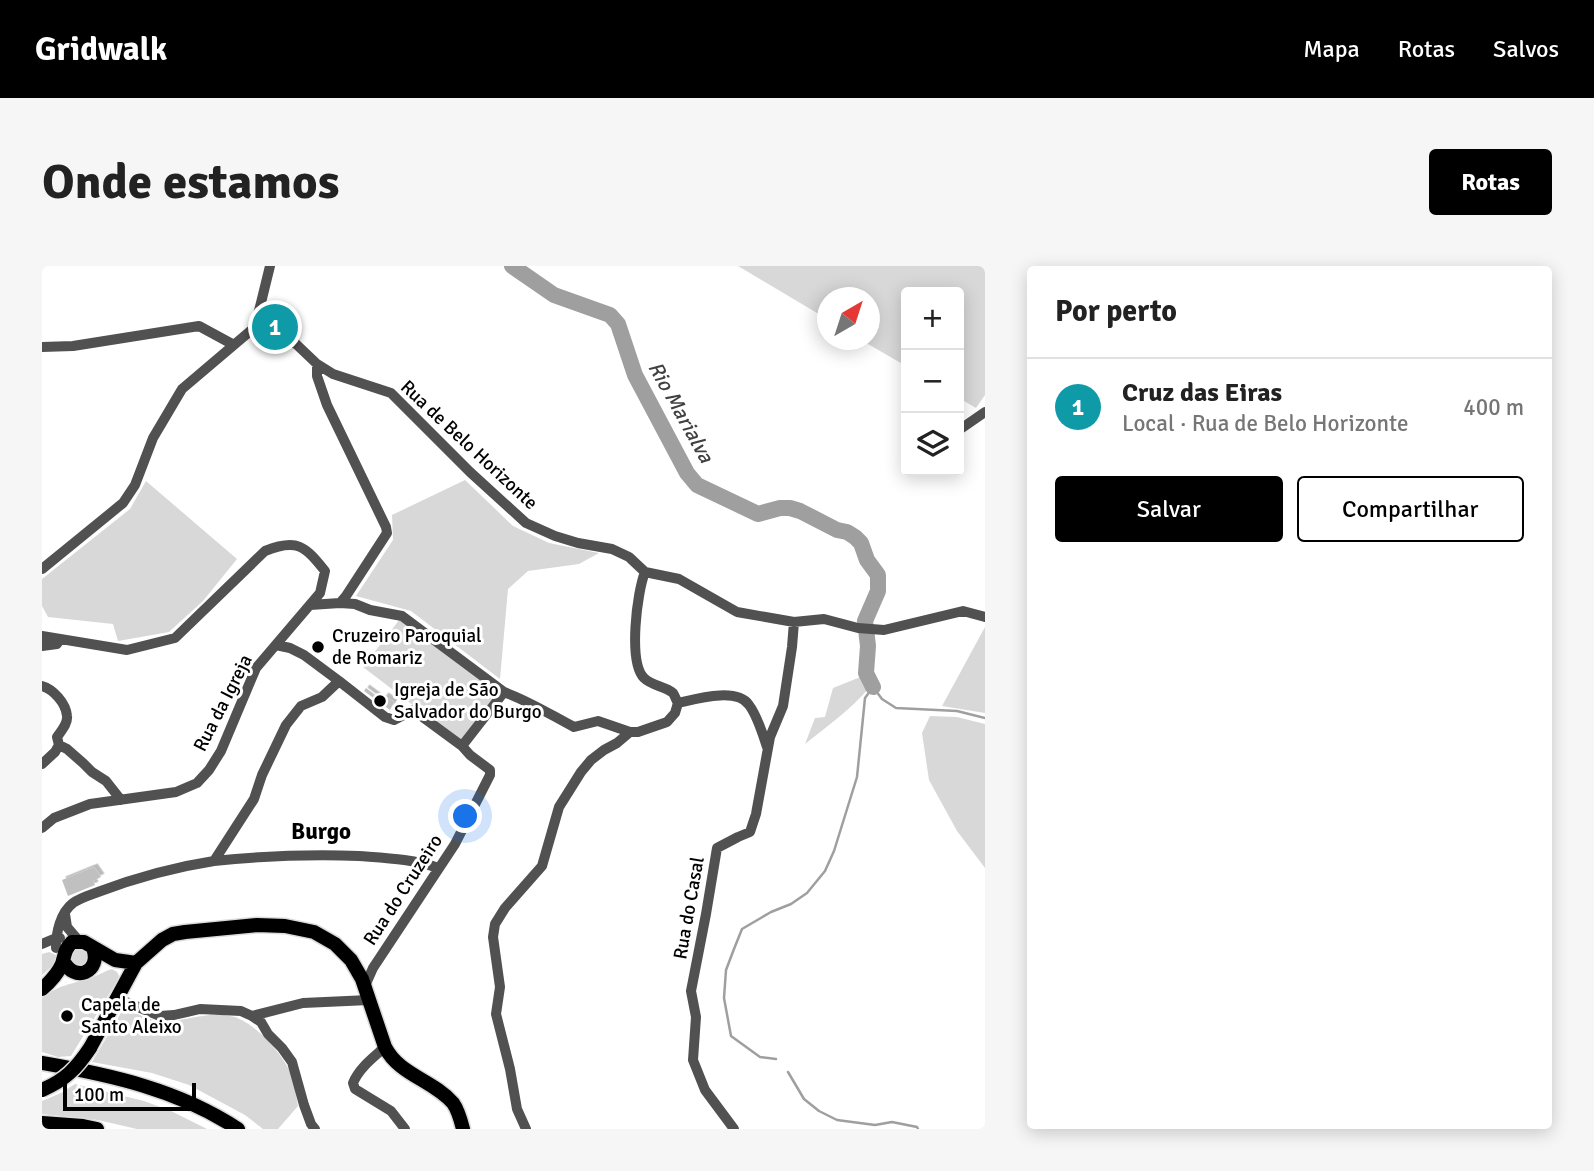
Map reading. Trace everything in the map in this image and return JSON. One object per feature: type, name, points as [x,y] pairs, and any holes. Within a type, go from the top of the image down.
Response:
[{"type":"main road","points":[[42,1090],[58,1083],[72,1072],[90,1048],[136,963],[162,940],[185,932],[257,925],[285,926],[314,932],[335,944],[351,960],[362,979],[390,1057],[453,1104],[463,1129]]},
{"type":"main road","points":[[65,947],[89,944],[115,960],[136,963]]},
{"type":"main road","points":[[65,947],[68,969],[77,973]]},
{"type":"main road","points":[[46,985],[58,972],[65,947]]},
{"type":"main road","points":[[46,985],[86,972],[95,957],[93,948]]},
{"type":"main road","points":[[92,966],[115,960]]},
{"type":"main road","points":[[42,1058],[62,1067]]},
{"type":"main road","points":[[42,1063],[131,1081],[180,1097],[238,1129]]},
{"type":"main road","points":[[42,1124],[97,1129]]},
{"type":"street","points":[[42,569],[123,503],[135,485],[153,438],[182,389],[255,327],[270,266]]},
{"type":"street","points":[[42,347],[73,346],[199,326],[234,345]]},
{"type":"street","name":"Rua de Belo Horizonte","points":[[255,327],[296,344],[317,364],[333,374],[391,393],[470,472],[526,523],[578,544],[612,549],[629,557],[645,572],[679,579],[737,612],[794,622],[824,619],[858,628],[884,630],[963,611],[985,617]]},
{"type":"street","points":[[317,364],[317,376],[327,405],[387,533],[340,603]]},
{"type":"street","points":[[964,427],[985,412]]},
{"type":"street","name":"Rua da Igreja","points":[[42,636],[128,650],[175,638],[265,551],[280,545],[299,545],[313,555],[325,571],[320,593],[256,668],[221,751],[197,783],[176,792],[90,804],[54,818],[42,828]]},
{"type":"street","points":[[310,605],[355,604],[370,610],[402,616],[504,692],[527,701],[574,727],[598,721],[630,732],[638,732],[667,722],[675,713],[678,703],[673,693],[640,675],[637,665],[635,629],[640,585],[645,572]]},
{"type":"street","name":"Rua do Casal","points":[[734,1129],[705,1090],[692,1060],[696,1017],[691,991],[717,848],[750,832],[756,814],[770,737],[782,706],[794,622]]},
{"type":"street","points":[[42,646],[57,644],[61,639]]},
{"type":"street","points":[[276,645],[297,652],[385,718],[394,720],[413,710],[462,746],[504,692]]},
{"type":"street","points":[[214,861],[254,799],[262,775],[286,725],[301,706],[322,697],[339,681]]},
{"type":"street","points":[[42,686],[57,696],[68,717],[57,737],[59,745],[42,764]]},
{"type":"street","points":[[678,703],[718,696],[743,698],[750,705],[768,750]]},
{"type":"street","points":[[526,1129],[517,1109],[496,1014],[499,987],[493,937],[495,924],[505,908],[542,866],[559,807],[581,772],[591,760],[630,732]]},
{"type":"street","points":[[59,745],[106,782],[121,800]]},
{"type":"street","name":"Rua do Cruzeiro","points":[[367,993],[373,968],[455,844],[490,775],[490,770],[462,746]]},
{"type":"street","points":[[65,947],[65,911],[72,903],[112,887],[214,861],[317,855],[407,860],[438,869]]},
{"type":"street","points":[[65,911],[65,947]]},
{"type":"street","points":[[42,945],[65,947]]},
{"type":"street","points":[[252,1016],[303,1003],[367,993]]},
{"type":"street","points":[[116,998],[160,1016],[200,1009],[241,1011],[252,1016],[261,1022],[292,1062],[304,1105],[315,1129]]},
{"type":"street","points":[[385,1047],[356,1076],[353,1083],[355,1089],[391,1111],[405,1129]]},
{"type":"shaded area","points":[[738,266],[985,266],[985,395],[976,408],[964,401],[964,287],[901,287],[901,363],[878,350],[880,287],[817,287],[817,313]]},
{"type":"shaded area","points":[[465,480],[513,526],[549,543],[599,553],[579,564],[528,571],[508,589],[500,679],[411,611],[356,596],[393,540],[392,515]]},
{"type":"shaded area","points":[[146,481],[237,559],[203,601],[169,632],[118,641],[113,624],[48,617],[42,606],[42,579],[130,509]]},
{"type":"shaded area","points":[[400,619],[497,693],[460,741],[363,667]]},
{"type":"shaded area","points":[[985,627],[985,713],[942,706]]},
{"type":"shaded area","points":[[863,676],[870,687],[847,710],[805,744],[815,718],[825,717],[833,688]]},
{"type":"shaded area","points":[[930,716],[957,717],[985,724],[985,868],[957,831],[929,780],[922,733]]},
{"type":"shaded area","points":[[85,947],[90,960],[82,967],[72,964],[69,955],[72,949]]},
{"type":"shaded area","points":[[49,952],[56,955],[57,962],[42,975],[42,954]]},
{"type":"shaded area","points":[[112,969],[119,976],[117,981],[71,1056],[58,1057],[42,1052],[42,998],[60,987]]},
{"type":"shaded area","points":[[129,1010],[159,1021],[221,1015],[248,1024],[266,1039],[287,1066],[298,1106],[278,1129],[263,1129],[245,1115],[189,1085],[152,1073],[92,1062],[122,1011]]},
{"type":"shaded area","points":[[75,1084],[144,1101],[207,1129],[137,1129],[98,1120],[42,1114],[42,1101]]},
{"type":"building","points":[[366,688],[382,700],[385,696],[394,702],[390,710],[364,691]]},
{"type":"building","points":[[94,867],[101,877],[93,881],[95,885],[68,896],[62,880]]},
{"type":"waterway","name":"Rio Marialva","points":[[512,266],[554,295],[610,315],[618,324],[635,375],[687,473],[697,485],[758,514],[780,508],[800,511],[837,530],[847,532],[861,543],[867,560],[878,575],[878,591],[865,621],[868,646],[866,673],[873,687]]},
{"type":"waterway","points":[[776,1059],[760,1057],[731,1036],[724,998],[726,970],[742,929],[807,893],[825,871],[857,777],[865,698],[873,687],[882,699],[896,708],[957,711],[985,718]]},
{"type":"waterway","points":[[788,1072],[804,1099],[837,1120],[875,1125],[892,1122],[918,1129]]},
{"type":"place","name":"Cruz das Eiras","points":[[275,327]]},
{"type":"place","name":"Cruzeiro Paroquial de Romariz","points":[[318,647]]},
{"type":"place","name":"Igreja de São Salvador do Burgo","points":[[380,701]]},
{"type":"place","name":"Capela de Santo Aleixo","points":[[67,1016]]},
{"type":"district","name":"Burgo","points":[[321,831]]}]
